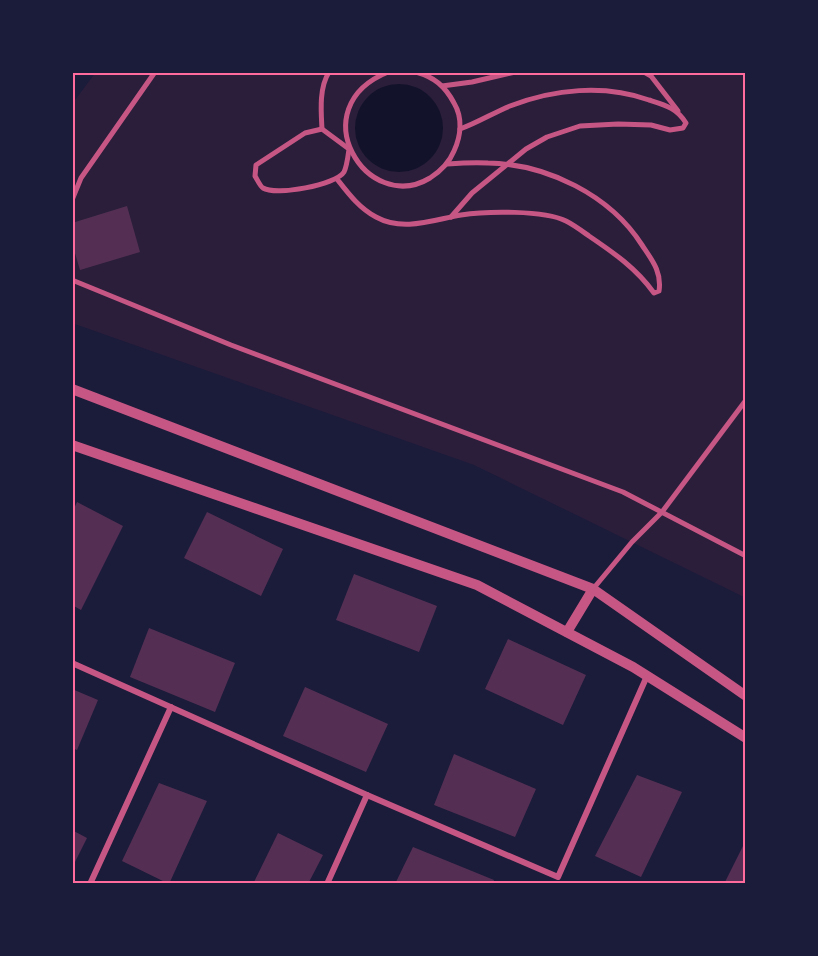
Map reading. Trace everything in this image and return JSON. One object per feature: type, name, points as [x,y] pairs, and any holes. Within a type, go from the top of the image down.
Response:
[{"type":"street","points":[[72,200],[81,178],[155,72]]},
{"type":"street","points":[[322,129],[322,96],[325,79],[329,72]]},
{"type":"street","points":[[388,72],[372,78],[357,92],[348,109],[345,129],[350,149],[360,166],[374,177],[390,184],[408,185],[425,181],[447,164],[459,141],[460,129],[456,106],[442,86],[430,76],[417,72]]},
{"type":"street","points":[[442,86],[515,72]]},
{"type":"street","points":[[451,218],[472,193],[526,149],[548,137],[580,126],[618,123],[651,125],[670,130],[683,128],[686,123],[680,112],[651,76],[644,72]]},
{"type":"street","points":[[460,129],[529,100],[579,90],[609,91],[639,96],[680,112]]},
{"type":"street","points":[[322,129],[350,149],[344,172],[337,179],[301,189],[273,191],[263,188],[255,176],[256,165],[305,133],[322,129]]},
{"type":"street","points":[[337,179],[357,204],[377,218],[404,225],[488,213],[537,214],[565,220],[623,258],[642,276],[654,293],[659,291],[661,279],[638,238],[623,220],[581,189],[551,174],[508,165],[490,162],[447,164]]},
{"type":"street","points":[[72,280],[231,345],[623,492],[746,556]]},
{"type":"street","points":[[72,389],[593,589],[746,696]]},
{"type":"street","points":[[567,632],[593,589],[632,542],[662,512],[746,400]]},
{"type":"street","points":[[72,445],[477,585],[647,676],[746,738]]},
{"type":"street","points":[[72,663],[367,795],[558,877]]},
{"type":"street","points":[[555,884],[647,676]]},
{"type":"street","points":[[90,884],[171,707]]},
{"type":"street","points":[[327,884],[367,795]]},
{"type":"shaded area","points":[[96,72],[746,72],[746,598],[474,465],[72,323],[72,104]]},
{"type":"shaded area","points":[[399,84],[416,87],[430,97],[440,111],[443,128],[440,145],[430,159],[416,169],[399,172],[382,169],[368,159],[358,145],[355,128],[358,111],[368,97],[382,87]]},
{"type":"building","points":[[127,206],[140,252],[80,270],[72,243],[72,223]]},
{"type":"building","points":[[77,502],[123,526],[81,610],[72,605],[72,513]]},
{"type":"building","points":[[207,512],[283,549],[261,596],[184,558]]},
{"type":"building","points":[[354,574],[437,606],[419,652],[336,620]]},
{"type":"building","points":[[149,628],[235,663],[215,712],[130,677]]},
{"type":"building","points":[[508,639],[586,675],[563,725],[485,689]]},
{"type":"building","points":[[305,687],[388,724],[366,772],[283,736]]},
{"type":"building","points":[[72,689],[98,700],[77,750],[72,748]]},
{"type":"building","points":[[454,754],[536,789],[515,837],[434,805]]},
{"type":"building","points":[[637,775],[682,792],[641,877],[595,856]]},
{"type":"building","points":[[159,783],[207,801],[169,884],[122,861]]},
{"type":"building","points":[[72,830],[87,838],[72,868]]},
{"type":"building","points":[[278,833],[323,855],[308,884],[253,884]]},
{"type":"building","points":[[746,840],[746,884],[724,884]]},
{"type":"building","points":[[413,847],[494,880],[493,884],[395,884]]}]
